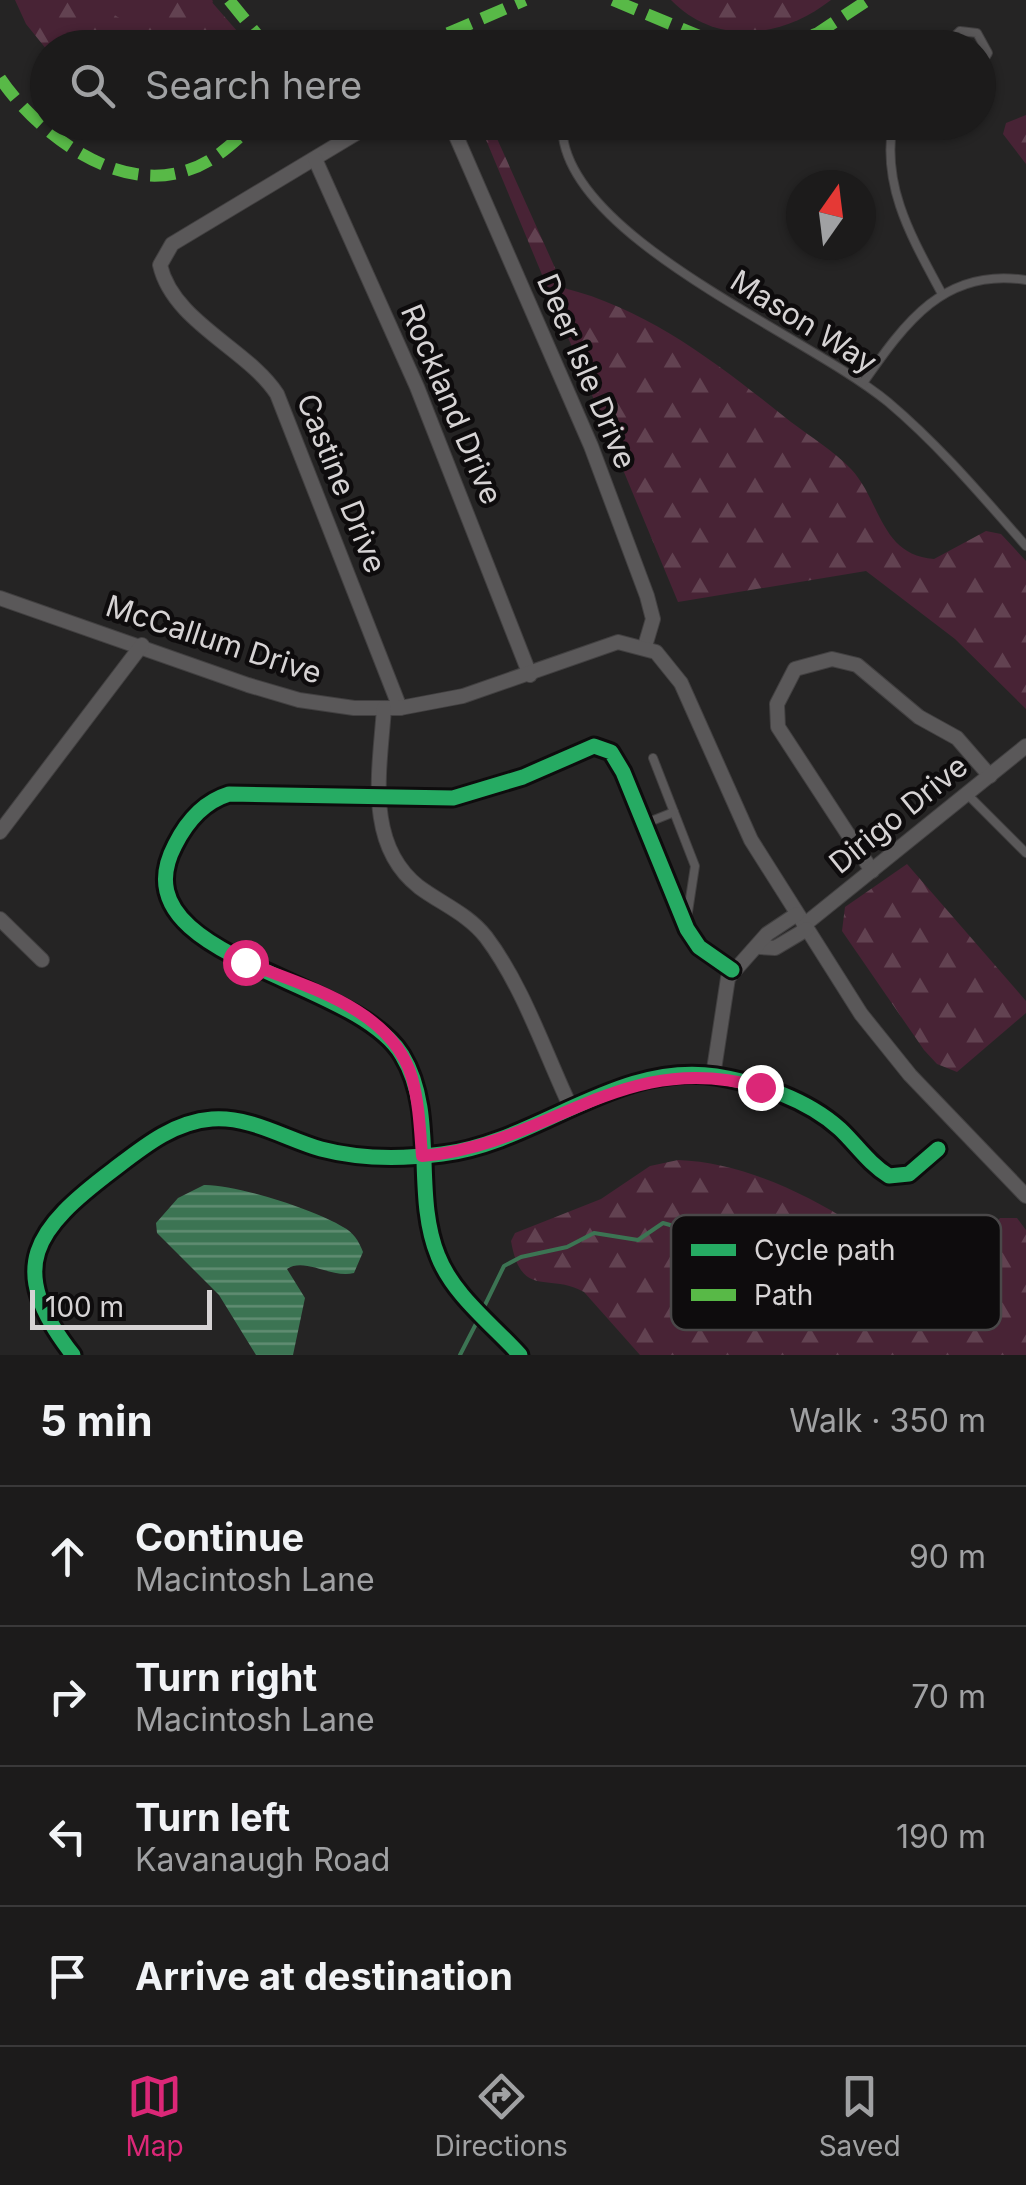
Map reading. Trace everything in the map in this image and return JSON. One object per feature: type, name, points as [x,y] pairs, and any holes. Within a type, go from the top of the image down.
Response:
[{"type":"street","points":[[315,159],[345,140]]},
{"type":"street","name":"Deer Isle Drive","points":[[458,140],[591,446],[647,596],[653,619],[644,646]]},
{"type":"street","name":"Castine Drive","points":[[315,159],[172,244],[160,260],[166,282],[201,323],[224,347],[264,376],[277,394],[392,708]]},
{"type":"street","name":"Rockland Drive","points":[[315,159],[417,387],[530,675]]},
{"type":"street","name":"McCallum Drive","points":[[0,598],[283,696],[337,706],[392,708],[463,696],[611,644],[644,646]]},
{"type":"street","points":[[0,832],[142,646]]},
{"type":"street","points":[[644,646],[675,672],[730,800],[803,923],[897,1061],[1026,1196]]},
{"type":"street","points":[[872,871],[778,727],[777,704],[795,669],[818,660],[857,665],[920,717],[957,738],[990,776]]},
{"type":"street","points":[[392,708],[378,795],[390,850],[412,881],[466,918],[489,940],[571,1108]]},
{"type":"street","points":[[520,1355],[447,1275],[432,1240],[412,1079],[390,1038],[336,1000],[202,940],[180,919],[166,884],[167,864],[197,812],[217,798],[266,792],[467,796],[594,746],[616,758],[686,926],[699,947],[732,970],[722,998],[713,1076]]},
{"type":"street","name":"Dirigo Drive","points":[[732,970],[760,947],[767,934],[803,923],[1026,746]]},
{"type":"street","points":[[0,919],[42,960]]},
{"type":"street","points":[[72,1355],[41,1305],[35,1271],[40,1244],[64,1208],[158,1137],[186,1124],[220,1118],[340,1154],[422,1156],[464,1150],[505,1138],[644,1081],[713,1076],[760,1087],[816,1112],[889,1176],[909,1174],[938,1149]]},
{"type":"lane","name":"Mason Way","points":[[562,140],[566,162],[574,174],[628,230],[663,259],[863,384],[923,434],[1026,546]]},
{"type":"lane","points":[[892,140],[890,158],[896,194],[942,292]]},
{"type":"lane","points":[[863,384],[904,326],[942,292],[990,278],[1026,280]]},
{"type":"lane","points":[[653,758],[696,875],[686,926]]},
{"type":"lane","points":[[967,794],[1026,853]]},
{"type":"lane","points":[[644,824],[674,812]]},
{"type":"green space","points":[[15,0],[90,0],[121,19],[157,16],[175,0],[210,0],[236,30],[31,30]]},
{"type":"green space","points":[[57,0],[213,1],[207,20],[191,30],[85,30]]},
{"type":"green space","points":[[671,0],[831,0],[792,23],[764,30],[726,30],[689,15]]},
{"type":"green space","points":[[1026,115],[1026,164],[1003,134],[1006,123]]},
{"type":"green space","points":[[486,140],[498,140],[564,288],[626,310],[684,343],[830,450],[861,482],[902,548],[934,559],[986,531],[1001,534],[1026,561],[1026,709],[955,639],[866,571],[678,602]]},
{"type":"green space","points":[[907,864],[1026,1001],[1026,1013],[957,1072],[937,1064],[924,1050],[842,931],[845,907]]},
{"type":"green space","points":[[678,1160],[724,1166],[791,1190],[838,1215],[671,1215],[671,1330],[1001,1330],[1001,1218],[1017,1218],[1026,1230],[1026,1355],[640,1355],[584,1292],[529,1278],[516,1259],[511,1241],[515,1233],[601,1199],[650,1166]]},
{"type":"shaded area","points":[[204,1185],[254,1193],[314,1213],[347,1229],[360,1244],[363,1252],[354,1273],[302,1265],[287,1269],[305,1298],[293,1355],[256,1355],[219,1295],[157,1233],[156,1223],[178,1198]]},
{"type":"waterway","points":[[483,1309],[504,1266],[521,1257],[567,1247],[594,1233],[638,1240],[663,1223],[671,1226]]},
{"type":"waterway","points":[[460,1355],[479,1318]]},
{"type":"marked path","points":[[229,0],[253,30]]},
{"type":"marked path","points":[[456,30],[525,0]]},
{"type":"marked path","points":[[613,0],[685,30]]},
{"type":"marked path","points":[[823,30],[868,0]]},
{"type":"marked path","points":[[0,78],[30,114]]},
{"type":"marked path","points":[[61,140],[106,166],[159,176],[205,163],[236,140]]},
{"type":"cycle path","points":[[520,1355],[463,1297],[438,1256],[426,1206],[419,1102],[402,1055],[376,1028],[208,941],[179,915],[166,884],[175,845],[204,807],[229,794],[453,798],[523,777],[594,746],[611,752],[623,772],[687,929],[699,947],[732,970]]},
{"type":"cycle path","points":[[73,1355],[39,1297],[35,1273],[38,1252],[48,1231],[86,1191],[136,1153],[171,1130],[198,1121],[240,1121],[350,1155],[427,1156],[477,1147],[645,1080],[680,1075],[716,1076],[765,1088],[813,1109],[889,1176],[909,1174],[938,1149]]},
{"type":"route","points":[[245,962],[336,1000],[390,1038],[412,1079],[422,1156],[464,1150],[505,1138],[594,1098],[644,1081],[696,1075],[760,1087]]}]
